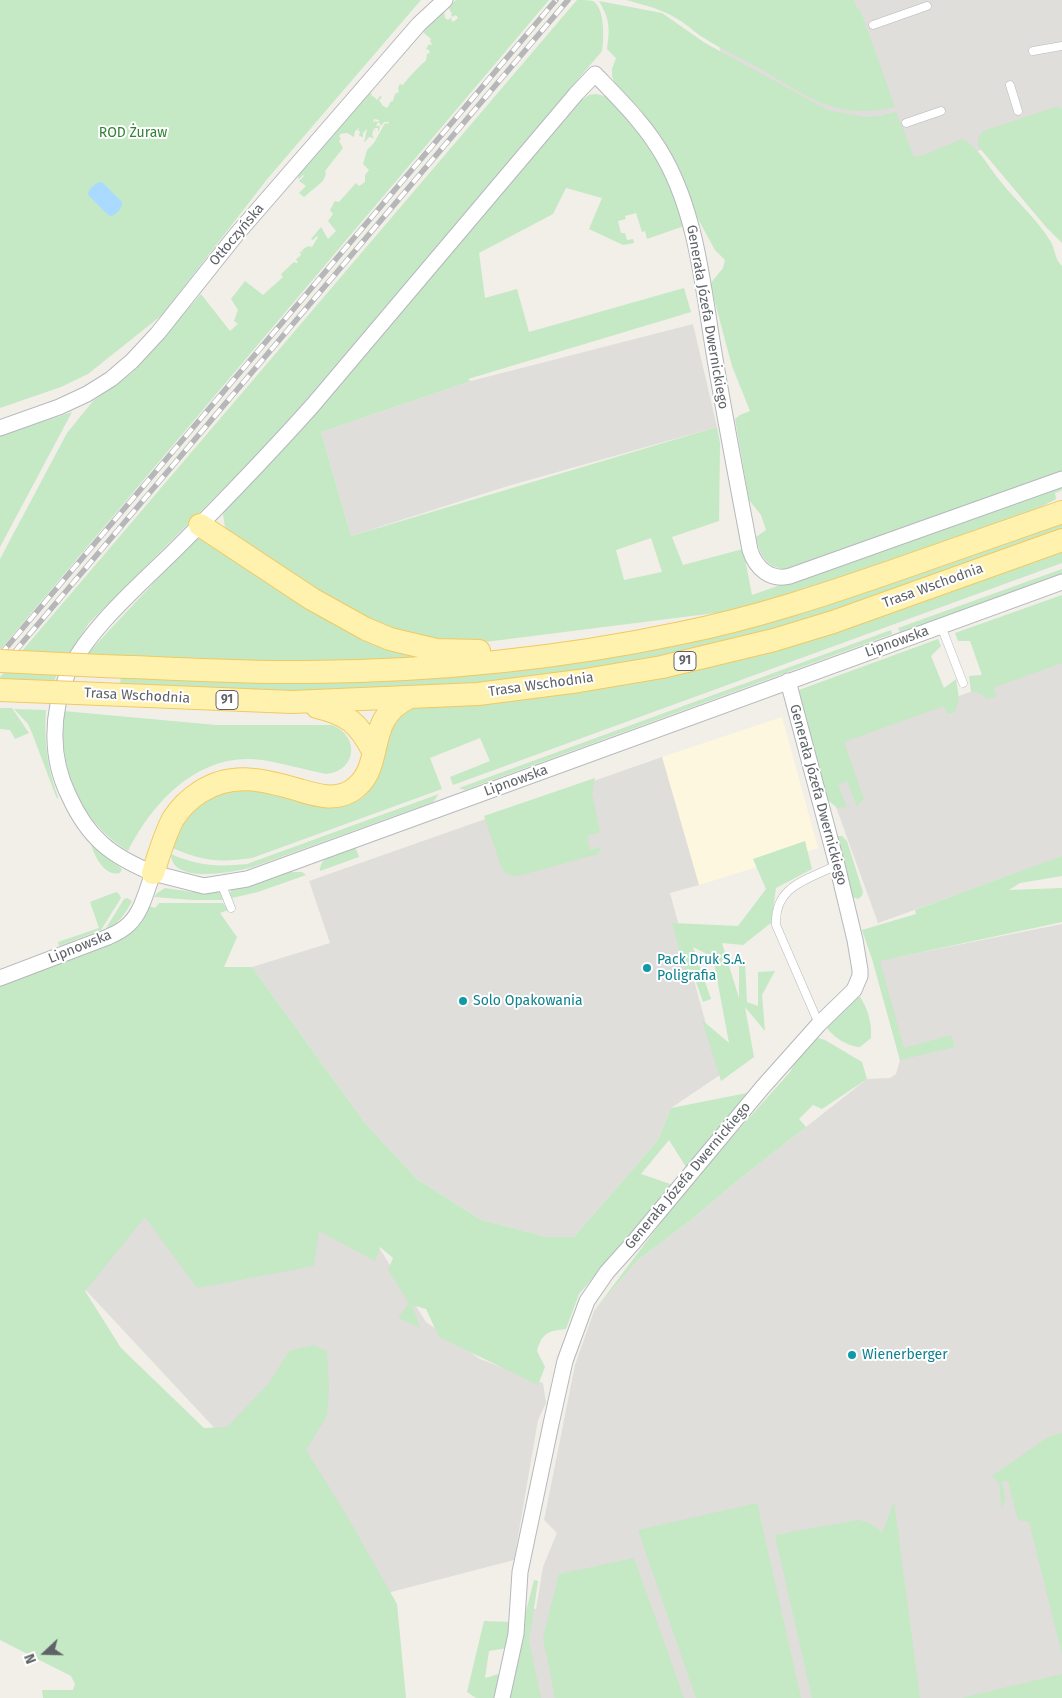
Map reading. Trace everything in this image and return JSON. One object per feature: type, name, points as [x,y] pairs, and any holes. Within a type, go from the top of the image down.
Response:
[{"type":"main road","name":"Trasa Wschodnia","points":[[0,661],[308,672],[429,668],[532,658],[608,647],[765,613],[1062,512]]},
{"type":"main road","points":[[200,525],[312,599],[366,629],[390,639],[436,650],[498,651],[532,658]]},
{"type":"main road","name":"Trasa Wschodnia","points":[[0,690],[292,702],[478,694],[579,681],[662,667],[764,642],[833,622],[1062,540]]},
{"type":"main road","points":[[153,873],[161,847],[174,818],[182,807],[205,789],[231,780],[254,779],[277,783],[321,796],[332,797],[349,792],[363,781],[369,772],[380,727],[385,718],[396,706],[408,698]]},
{"type":"main road","points":[[292,702],[329,710],[345,716],[358,727],[373,751]]},
{"type":"street","name":"Otłoczyńska","points":[[0,428],[60,407],[87,394],[111,379],[132,362],[158,333],[236,235],[419,24],[445,0]]},
{"type":"street","name":"Generała Józefa Dwernickiego","points":[[200,525],[277,445],[313,404],[569,102],[595,74],[633,113],[656,143],[668,164],[681,195],[695,247],[750,550],[757,565],[765,573],[775,577],[790,576],[1062,479]]},
{"type":"street","points":[[153,873],[129,863],[113,853],[99,842],[77,814],[64,786],[60,772],[54,737],[55,721],[59,697],[67,674],[91,636],[116,608],[200,525]]},
{"type":"street","name":"Lipnowska","points":[[0,978],[119,932],[129,924],[138,912],[153,873],[204,886],[247,879],[1062,582]]},
{"type":"street","name":"Generała Józefa Dwernickiego","points":[[502,1698],[516,1634],[520,1572],[549,1434],[565,1361],[587,1301],[607,1272],[634,1243],[762,1088],[819,1024],[854,990],[860,976],[855,940],[837,865],[788,681]]},
{"type":"lane","points":[[873,25],[927,6]]},
{"type":"lane","points":[[1033,51],[1062,46]]},
{"type":"lane","points":[[1010,86],[1018,111]]},
{"type":"lane","points":[[906,123],[941,111]]},
{"type":"lane","points":[[941,626],[963,683]]},
{"type":"lane","points":[[819,1024],[776,925],[775,913],[785,893],[794,886],[837,865]]},
{"type":"lane","points":[[221,883],[231,908]]},
{"type":"shaded area","points":[[730,0],[1062,0],[1062,117],[912,178],[721,76],[718,14]]},
{"type":"shaded area","points":[[693,324],[717,427],[508,486],[351,536],[321,432],[471,381]]},
{"type":"shaded area","points":[[1062,658],[1062,857],[878,923],[815,749]]},
{"type":"shaded area","points":[[782,717],[818,848],[699,885],[662,757]]},
{"type":"shaded area","points":[[662,757],[699,885],[670,893],[720,1075],[671,1108],[658,1140],[574,1237],[548,1237],[481,1220],[417,1179],[365,1123],[252,967],[330,943],[309,881]]},
{"type":"shaded area","name":"Wienerberger","points":[[1062,924],[1062,1698],[509,1698],[531,1608],[536,1609],[543,1567],[557,1533],[544,1520],[575,1365],[594,1311],[638,1260],[691,1220],[737,1181],[867,1079],[890,1078],[896,1074],[900,1060],[873,962]]},
{"type":"shaded area","points":[[263,1064],[426,1322],[480,1359],[543,1383],[546,1403],[538,1420],[514,1560],[372,1597],[82,1286]]},
{"type":"green space","name":"ROD Żuraw","points":[[0,0],[421,0],[268,178],[162,315],[88,374],[61,387],[0,408]]},
{"type":"green space","points":[[456,0],[549,0],[0,650],[0,559],[67,433],[93,401],[133,372],[201,294],[230,331],[238,324],[234,321],[238,310],[231,299],[245,281],[263,295],[283,277],[281,274],[294,262],[298,263],[296,259],[301,255],[300,251],[303,252],[302,250],[308,246],[312,247],[318,237],[313,240],[311,239],[321,227],[328,239],[336,231],[328,221],[333,214],[330,210],[335,201],[339,202],[356,183],[359,186],[365,182],[365,175],[369,170],[363,164],[367,150],[374,143],[385,123],[388,124],[389,122],[384,122],[381,126],[378,123],[379,120],[374,119],[373,123],[375,121],[378,122],[376,126],[380,126],[379,131],[378,128],[374,128],[376,131],[373,129],[372,135],[374,138],[369,137],[364,143],[367,129],[363,133],[363,137],[359,136],[359,128],[355,131],[354,137],[347,133],[340,134],[339,137],[341,138],[339,141],[343,148],[325,171],[326,174],[323,181],[304,197],[299,193],[306,186],[299,181],[303,175],[298,178],[301,170],[370,93],[372,94],[371,97],[373,96],[377,100],[380,96],[382,97],[379,100],[387,108],[390,102],[393,101],[395,94],[399,92],[400,84],[403,85],[426,61],[427,54],[430,53],[426,49],[429,44],[432,44],[431,39],[423,32],[444,11],[445,18],[448,20],[452,17],[451,20],[453,22],[458,18],[456,15],[453,17],[450,9],[447,8]]},
{"type":"green space","points":[[577,0],[593,1],[600,10],[603,32],[602,51],[275,437],[89,623],[68,655],[22,651]]},
{"type":"green space","points":[[626,0],[854,0],[861,12],[895,107],[875,111],[857,111],[840,109],[824,104],[711,42],[673,16]]},
{"type":"green space","points":[[599,1],[662,13],[705,43],[828,110],[864,117],[896,112],[914,157],[924,155],[962,139],[974,147],[1045,234],[1062,266],[1062,472],[790,569],[776,567],[766,561],[760,551],[756,537],[766,530],[761,515],[749,500],[735,419],[750,411],[732,366],[710,284],[723,268],[725,260],[715,250],[698,219],[679,168],[661,136],[639,108],[615,84],[612,69],[616,58],[607,49],[608,24]]},
{"type":"green space","points":[[596,94],[610,99],[644,137],[665,171],[684,226],[647,239],[645,231],[642,232],[636,213],[625,216],[626,219],[618,221],[621,233],[625,233],[627,240],[633,239],[634,243],[623,245],[589,229],[602,198],[566,188],[553,214],[479,253],[485,298],[517,289],[529,332],[684,288],[691,312],[468,379],[471,381],[321,432],[351,536],[717,427],[720,443],[719,521],[672,537],[683,565],[743,549],[752,595],[1062,486],[1062,490],[1055,493],[1056,499],[1018,519],[755,608],[485,642],[406,636],[352,614],[225,528],[223,514],[225,509],[292,440],[582,100],[589,95]],"holes":[[[651,538],[662,572],[624,580],[616,550]]]},
{"type":"green space","points":[[1058,106],[1062,109],[1062,243],[1046,227],[978,146],[978,138],[983,131]]},
{"type":"green space","points":[[72,412],[0,547],[0,436]]},
{"type":"green space","points":[[1062,520],[1062,532],[830,613],[736,640],[598,668],[461,684],[323,691],[221,690],[120,686],[121,674],[519,668]]},
{"type":"green space","points":[[201,538],[321,614],[453,657],[367,662],[280,662],[87,654],[193,541]]},
{"type":"green space","points":[[1062,552],[1062,563],[453,785],[450,777],[490,761],[480,738],[430,758],[442,789],[252,858],[211,860],[172,848],[179,829],[192,811],[208,798],[226,790],[248,787],[290,800],[335,807],[349,805],[361,799],[371,789],[380,773],[391,720],[411,708],[803,640],[900,610]]},
{"type":"green space","points":[[1062,569],[1062,574],[900,632],[898,628]]},
{"type":"green space","points":[[1062,595],[1062,663],[995,687],[997,696],[988,699],[977,692],[971,692],[969,676],[982,675],[970,641],[958,641],[955,633]]},
{"type":"green space","points":[[891,630],[892,634],[465,790],[459,788]]},
{"type":"green space","points":[[938,639],[941,646],[931,656],[944,688],[956,679],[959,699],[955,712],[947,714],[944,706],[844,742],[864,799],[857,806],[847,781],[838,785],[847,807],[837,808],[827,799],[799,690]]},
{"type":"green space","points":[[6,670],[57,673],[54,682],[0,680],[0,677]]},
{"type":"green space","points":[[0,708],[12,708],[29,733],[15,739],[10,730],[0,729]]},
{"type":"green space","points":[[14,709],[46,710],[45,733],[47,754],[57,799],[28,724]]},
{"type":"green space","points":[[63,711],[216,725],[332,725],[341,730],[347,737],[351,745],[351,752],[349,760],[344,767],[326,774],[262,760],[239,759],[218,763],[181,783],[165,798],[138,832],[128,851],[96,824],[84,808],[75,791],[64,753]]},
{"type":"green space","points":[[595,778],[592,794],[600,832],[587,836],[590,850],[602,847],[598,854],[518,876],[513,876],[502,869],[484,816]]},
{"type":"green space","points":[[439,794],[433,802],[253,867],[219,873],[192,873],[181,870],[174,864],[171,854],[208,865],[247,864]]},
{"type":"green space","points":[[836,836],[842,836],[847,841],[863,892],[862,896],[858,899],[852,897]]},
{"type":"green space","points":[[805,841],[812,869],[776,888],[771,923],[743,945],[722,943],[739,998],[739,964],[745,962],[747,1002],[758,1006],[758,972],[775,971],[762,995],[765,1031],[745,1007],[754,1057],[721,1081],[702,1020],[729,1043],[713,957],[693,947],[711,999],[703,1002],[694,976],[685,971],[672,923],[738,926],[766,889],[753,859]]},
{"type":"green space","points":[[91,845],[122,869],[120,873],[110,872],[105,869],[95,855]]},
{"type":"green space","points":[[355,846],[359,857],[320,871],[321,865],[328,857]]},
{"type":"green space","points":[[1062,856],[1062,876],[1020,883],[1009,890],[1062,888],[1062,922],[880,961],[904,1048],[951,1035],[955,1047],[900,1060],[873,962],[862,930],[916,914],[915,910]]},
{"type":"green space","points":[[289,872],[302,872],[306,875],[258,892],[232,898],[230,893],[232,889]]},
{"type":"green space","points":[[165,888],[192,892],[216,890],[221,893],[223,900],[154,897]]},
{"type":"green space","points":[[116,892],[121,898],[101,930],[59,946],[58,942],[99,928],[90,902]]},
{"type":"green space","points":[[127,898],[132,901],[126,911],[116,923],[103,933],[124,899]]},
{"type":"green space","points":[[159,903],[223,903],[228,910],[220,913],[237,937],[224,967],[252,967],[365,1123],[417,1179],[481,1220],[548,1237],[574,1237],[658,1140],[671,1108],[747,1093],[686,1167],[669,1140],[641,1174],[673,1185],[579,1294],[566,1329],[550,1332],[541,1340],[537,1351],[545,1367],[538,1385],[439,1337],[426,1309],[412,1305],[420,1328],[398,1318],[409,1303],[388,1270],[393,1258],[380,1247],[375,1261],[319,1231],[314,1266],[197,1288],[145,1217],[85,1291],[121,1348],[204,1428],[227,1427],[269,1383],[289,1351],[314,1345],[327,1351],[329,1388],[327,1416],[306,1450],[347,1516],[397,1604],[406,1698],[43,1698],[42,1690],[73,1690],[75,1684],[71,1676],[0,1640],[0,986],[124,937],[139,923],[149,906],[155,908]]},
{"type":"green space","points":[[858,996],[867,1011],[871,1032],[871,1038],[860,1047],[842,1041],[827,1028],[827,1024]]},
{"type":"green space","points":[[818,1038],[825,1040],[862,1062],[867,1079],[822,1109],[813,1105],[799,1119],[806,1127],[691,1220],[638,1260],[594,1311],[690,1184],[790,1072],[803,1046],[811,1040]]},
{"type":"green space","points":[[1062,1433],[1062,1655],[1029,1522],[1018,1520],[1008,1481],[1002,1481],[1005,1498],[1002,1510],[999,1483],[992,1476],[1048,1437]]},
{"type":"green space","points":[[894,1501],[920,1698],[812,1698],[775,1535],[858,1520],[871,1524],[882,1533]]},
{"type":"green space","points":[[757,1503],[801,1698],[696,1698],[638,1530]]},
{"type":"green space","points":[[634,1558],[684,1698],[555,1698],[543,1637],[559,1574]]},
{"type":"green space","points":[[534,1580],[538,1581],[529,1642],[541,1698],[504,1698]]},
{"type":"green space","points":[[484,1621],[512,1622],[507,1648],[489,1651],[485,1678],[502,1673],[495,1698],[476,1698],[467,1692]]},
{"type":"green space","points":[[1062,1674],[1062,1698],[961,1698]]},
{"type":"water","points":[[100,182],[122,202],[121,208],[112,216],[108,215],[89,196],[88,193],[91,188]]},
{"type":"railway","points":[[0,655],[556,0]]},
{"type":"railway","points":[[0,669],[568,0]]},
{"type":"place","name":"Pack Druk S.A. Poligrafia","points":[[647,968]]},
{"type":"place","name":"Solo Opakowania","points":[[463,1001]]},
{"type":"place","name":"Wienerberger","points":[[852,1355]]}]
